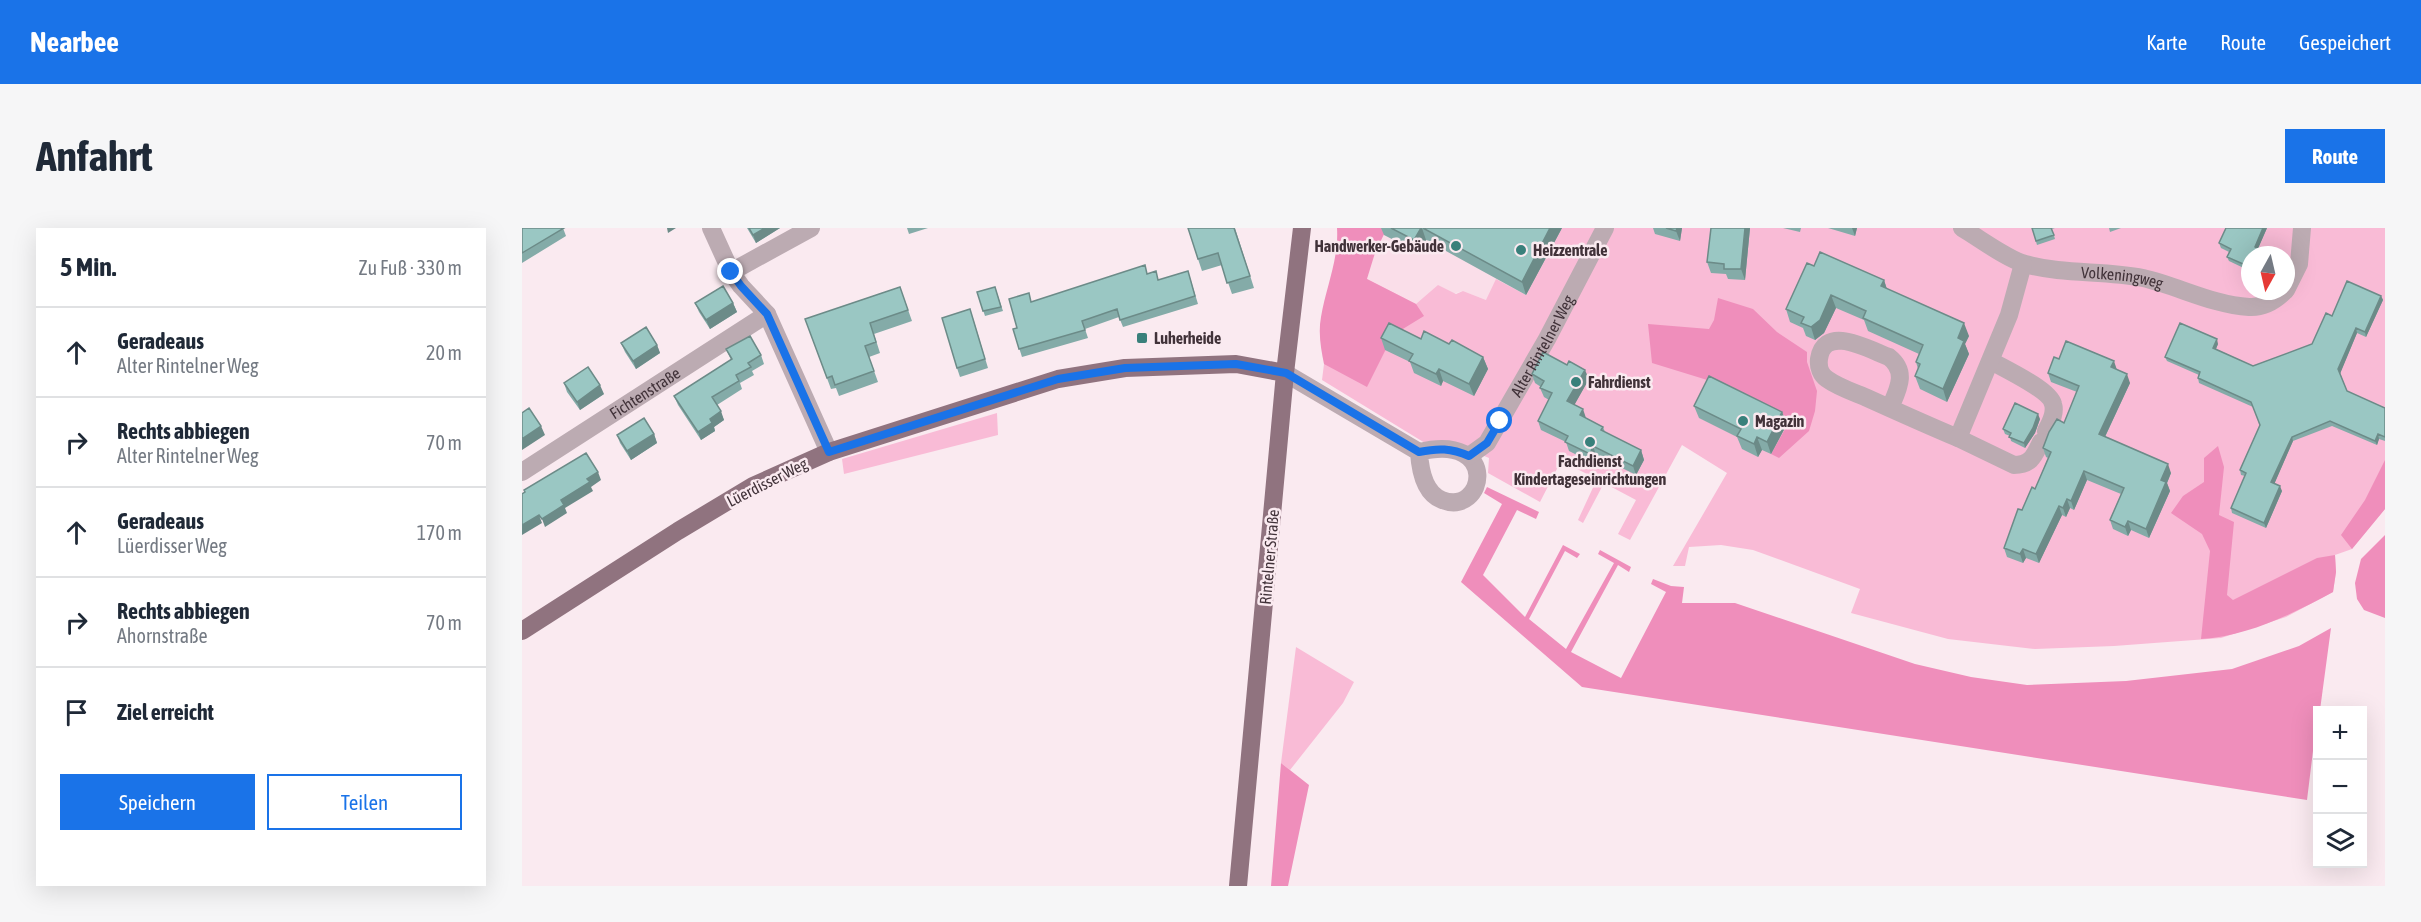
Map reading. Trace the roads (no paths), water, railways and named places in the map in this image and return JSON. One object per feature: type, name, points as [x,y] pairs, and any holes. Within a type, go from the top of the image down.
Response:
[{"type":"main road","name":"Rintelner Straße","points":[[1238,886],[1286,373],[1302,228]]},
{"type":"main road","name":"Lüerdisser Weg","points":[[522,632],[753,486],[829,452],[1069,377],[1125,368],[1226,364],[1253,366],[1286,373]]},
{"type":"street","points":[[711,228],[731,272],[767,314],[829,452]]},
{"type":"street","points":[[731,272],[811,228]]},
{"type":"street","name":"Alter Rintelner Weg","points":[[1469,456],[1487,443],[1547,339],[1605,228]]},
{"type":"street","name":"Volkeningweg","points":[[1962,228],[2023,264],[2056,271],[2144,278],[2250,307],[2265,306],[2275,300]]},
{"type":"street","name":"Volkeningweg","points":[[2295,272],[2299,264],[2302,228]]},
{"type":"street","points":[[1958,438],[2009,315],[2023,264]]},
{"type":"street","name":"Fichtenstraße","points":[[522,472],[767,314]]},
{"type":"street","points":[[1890,408],[1901,383],[1899,368],[1895,362],[1845,340],[1832,341],[1826,345],[1819,357],[1819,364],[1824,377],[1830,381],[2014,465],[2023,465],[2032,460],[2053,416],[2053,404],[2048,394],[1991,361]]},
{"type":"street","points":[[1286,373],[1419,452],[1452,448],[1469,456],[1478,472],[1473,491],[1458,503],[1451,504],[1437,498],[1428,487],[1420,469],[1419,452]]},
{"type":"place","name":"Handwerker-Gebäude","points":[[1456,246]]},
{"type":"place","name":"Heizzentrale","points":[[1521,250]]},
{"type":"place","name":"Luherheide","points":[[1142,338]]},
{"type":"place","name":"Fahrdienst","points":[[1576,382]]},
{"type":"place","name":"Magazin","points":[[1743,421]]},
{"type":"place","name":"Fachdienst Kindertageseinrichtungen","points":[[1590,442]]}]
